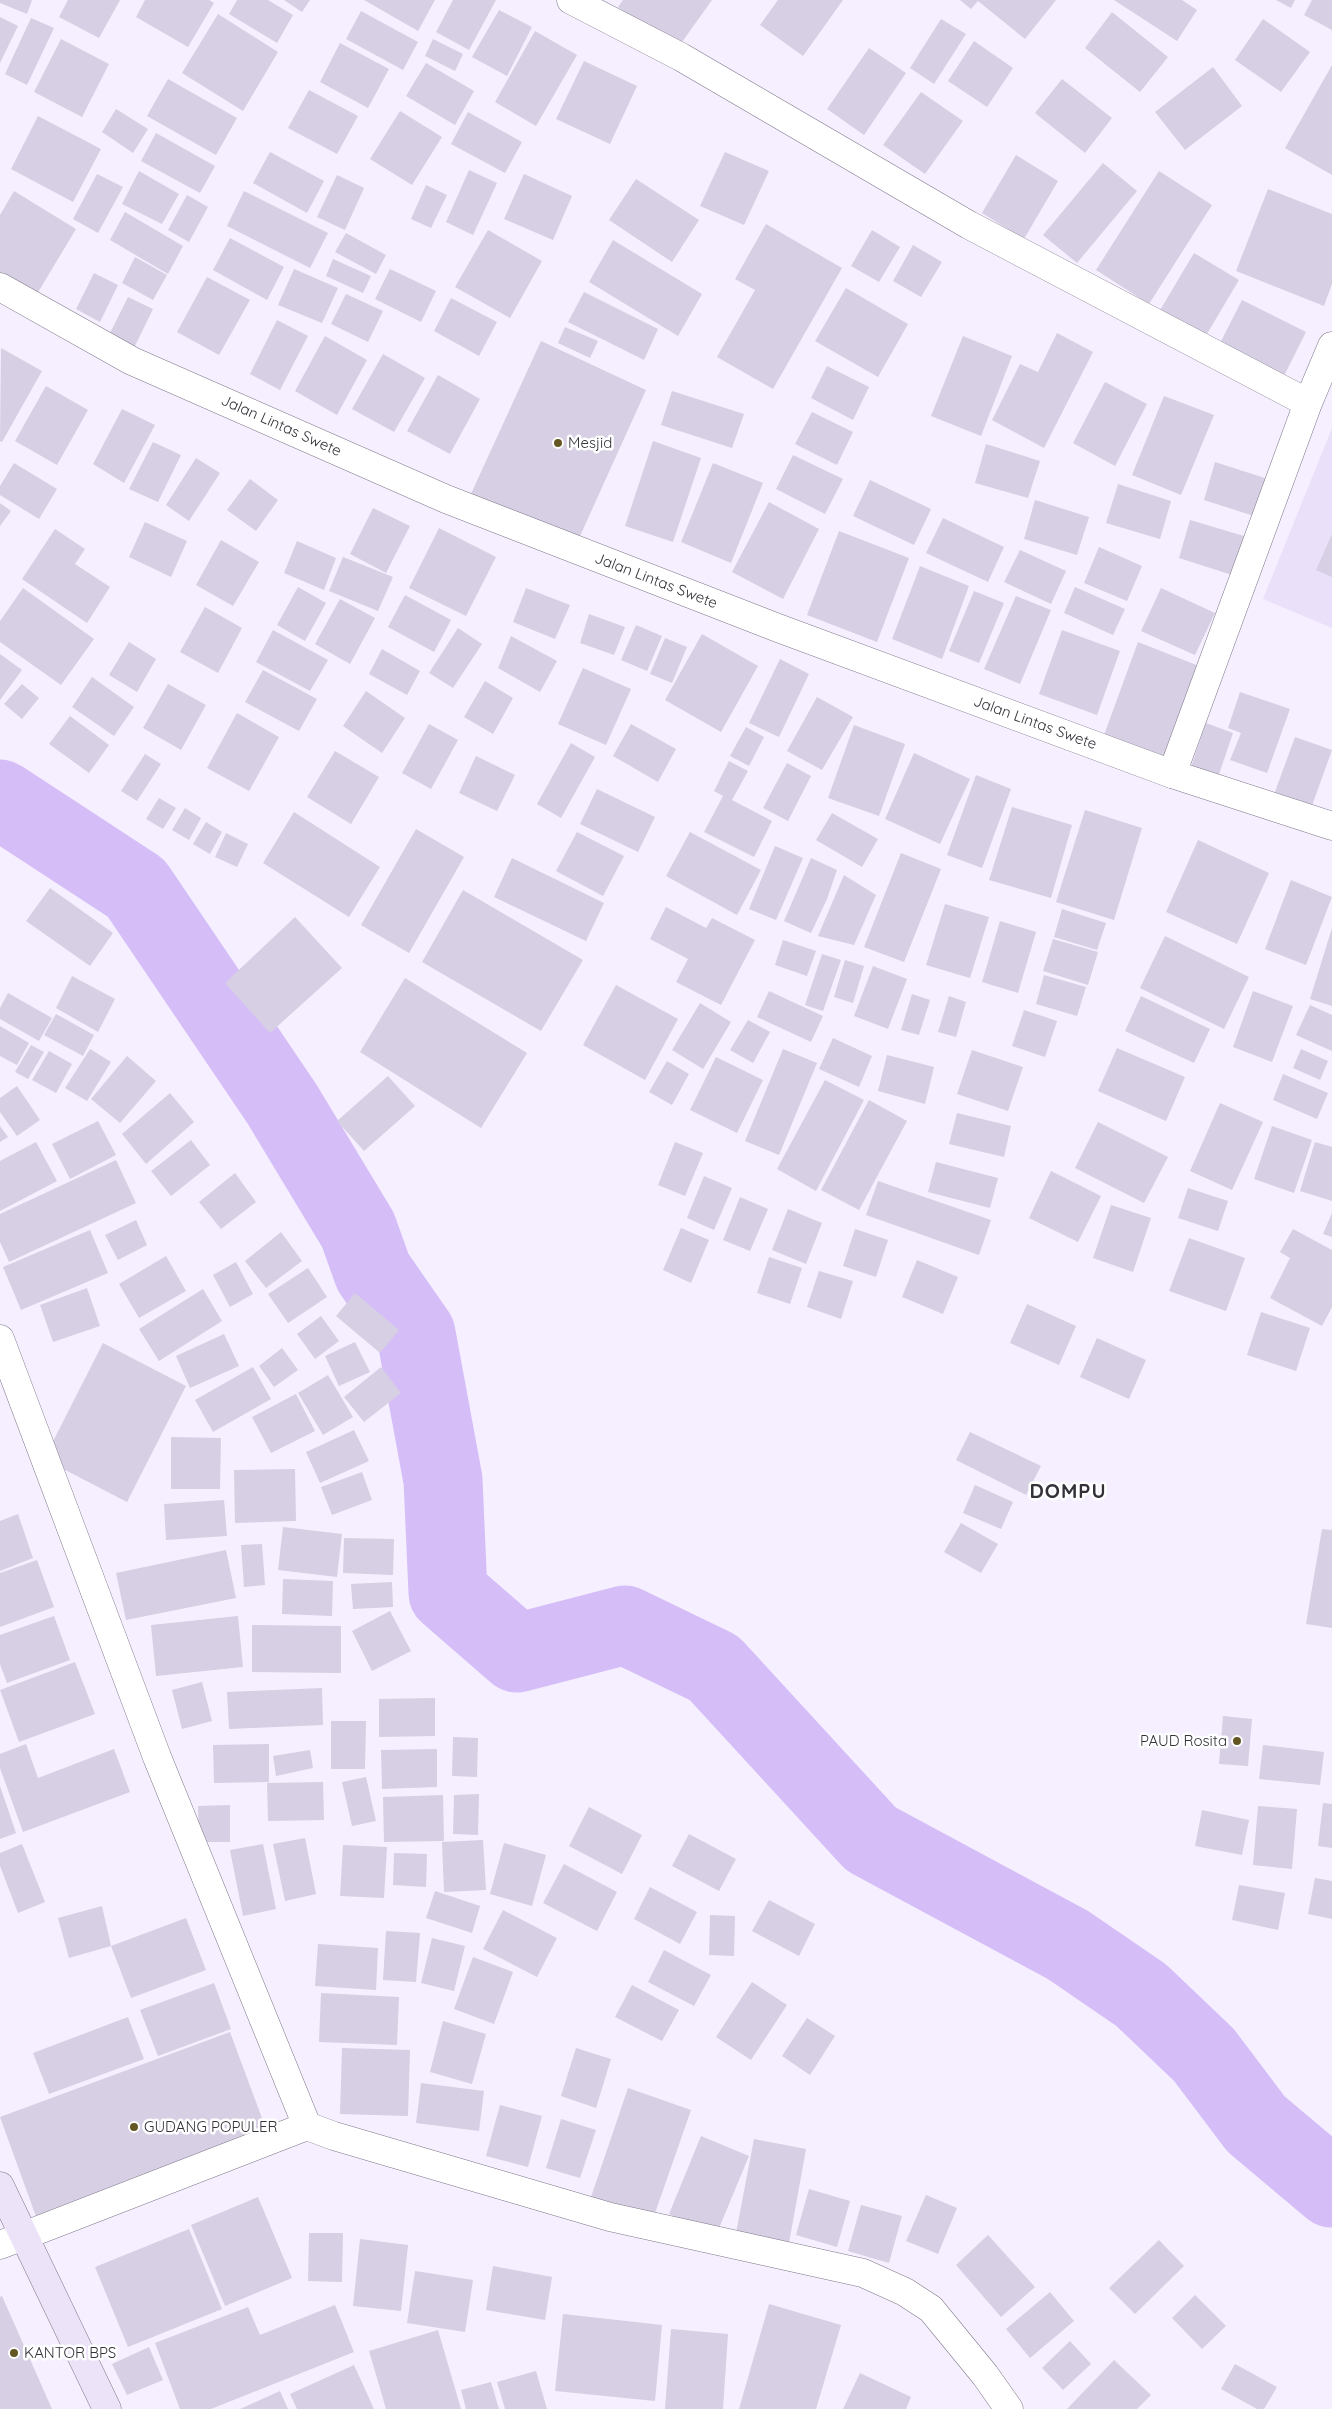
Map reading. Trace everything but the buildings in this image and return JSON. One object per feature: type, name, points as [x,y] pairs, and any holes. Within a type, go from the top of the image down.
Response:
[{"type":"main road","points":[[0,2186],[12,2240],[107,2409]]},
{"type":"street","points":[[571,0],[681,57],[970,225],[1308,403]]},
{"type":"street","name":"Jalan Lintas Swete","points":[[0,287],[132,361],[446,499],[778,628],[1172,774],[1332,826]]},
{"type":"street","points":[[1172,774],[1308,403],[1332,346]]},
{"type":"street","points":[[0,1339],[156,1757],[307,2126]]},
{"type":"street","points":[[12,2240],[307,2126],[334,2136],[610,2217],[863,2273],[905,2292],[931,2309],[985,2375],[1009,2409]]},
{"type":"shaded area","points":[[1332,428],[1332,628],[1263,599]]},
{"type":"waterway","points":[[0,799],[136,888],[282,1104],[358,1230],[373,1272],[416,1334],[443,1480],[448,1593],[517,1653],[625,1625],[714,1668],[871,1839],[1068,1945],[1141,1995],[1204,2055],[1256,2124],[1332,2188]]},
{"type":"place","name":"Mesjid","points":[[558,443]]},
{"type":"place","name":"PAUD Rosita","points":[[1237,1741]]},
{"type":"place","name":"GUDANG POPULER","points":[[134,2127]]},
{"type":"place","name":"KANTOR BPS","points":[[14,2353]]},
{"type":"district","name":"DOMPU","points":[[1068,1492]]}]
